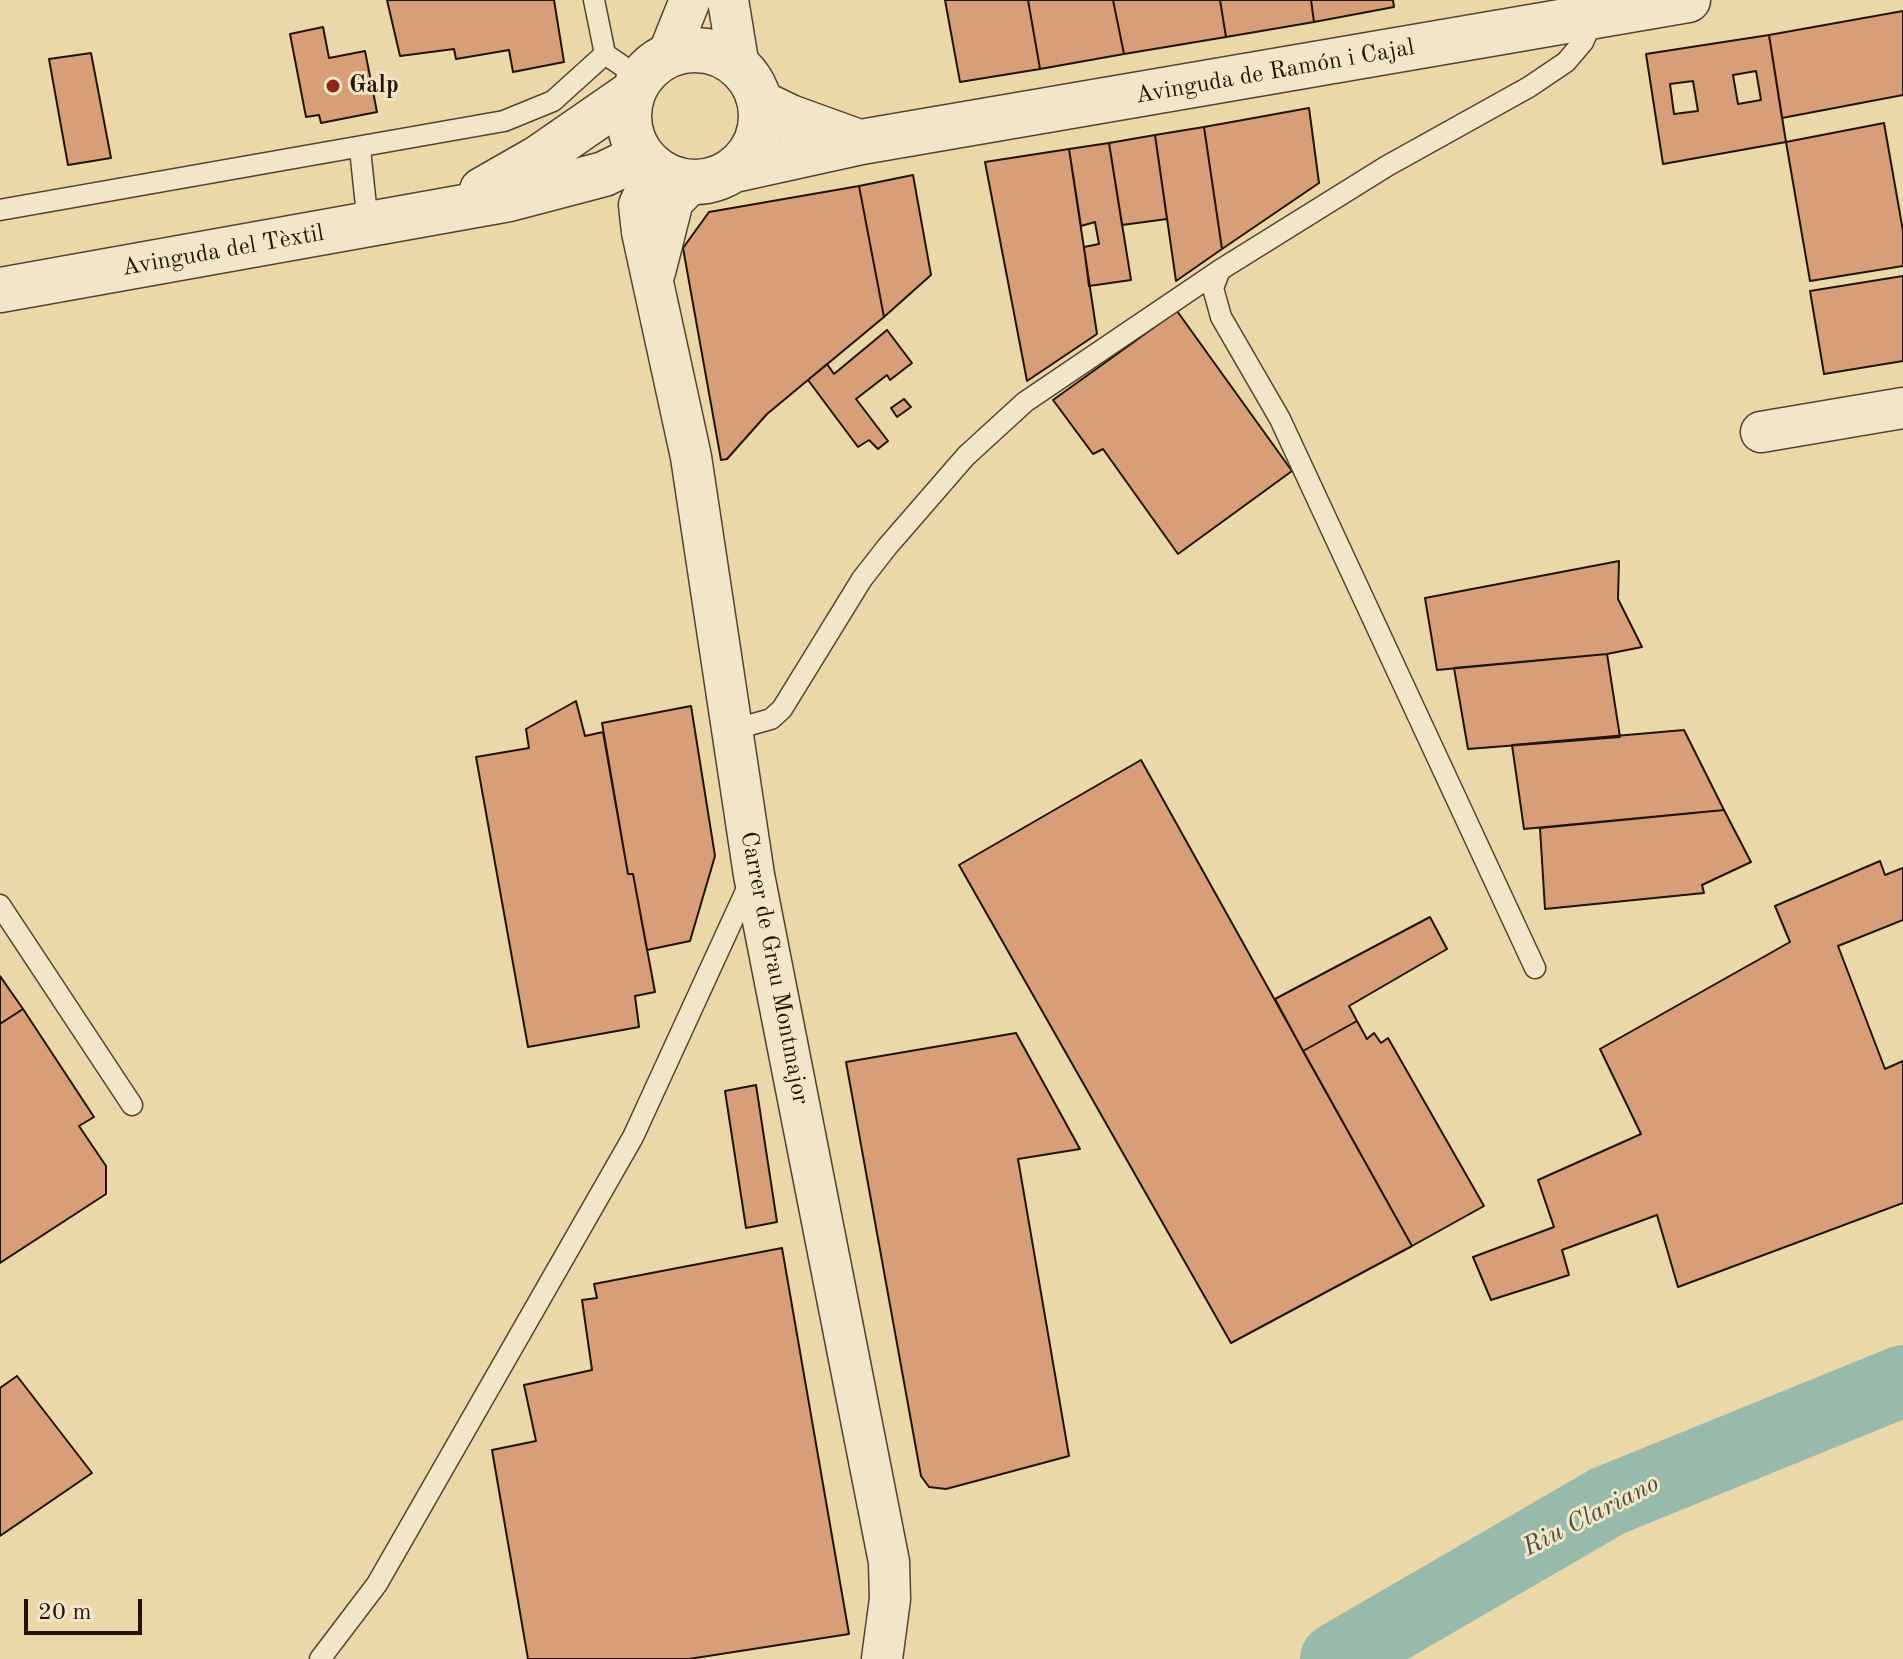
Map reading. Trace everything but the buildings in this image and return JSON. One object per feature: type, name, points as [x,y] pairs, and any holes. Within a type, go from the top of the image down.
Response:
[{"type":"street","points":[[690,0],[647,76],[629,126],[662,170],[721,178],[734,170],[755,144],[760,128],[728,0]]},
{"type":"street","name":"Avinguda de Ramón i Cajal","points":[[734,170],[861,142],[1688,0]]},
{"type":"street","points":[[647,76],[705,51],[723,56],[748,81]]},
{"type":"street","name":"Avinguda del Tèxtil","points":[[445,211],[538,158],[647,76]]},
{"type":"street","name":"Avinguda de Ramón i Cajal","points":[[748,81],[763,104],[861,142]]},
{"type":"street","name":"Avinguda del Tèxtil","points":[[0,290],[445,211],[604,174],[662,170]]},
{"type":"street","name":"Carrer de Grau Montmajor","points":[[662,170],[639,205],[691,457],[754,875],[889,1562],[890,1599],[882,1659]]},
{"type":"street","points":[[1761,432],[1903,408]]},
{"type":"lane","points":[[594,0],[605,54]]},
{"type":"lane","points":[[732,730],[771,719],[782,709],[862,579],[966,456],[1060,376],[1220,270],[1387,166],[1542,79],[1574,54],[1588,31],[1587,18]]},
{"type":"lane","points":[[605,54],[647,76]]},
{"type":"lane","points":[[0,210],[360,149],[504,121],[535,111],[553,101],[605,54]]},
{"type":"lane","points":[[360,149],[368,225]]},
{"type":"lane","points":[[1220,270],[1213,288],[1221,317],[1280,419],[1535,968]]},
{"type":"lane","points":[[320,1659],[377,1584],[633,1137],[754,875]]},
{"type":"lane","points":[[0,905],[132,1105]]},
{"type":"waterway","name":"Riu Clariano","points":[[1336,1659],[1608,1501],[1903,1381]]},
{"type":"place","name":"Galp","points":[[333,86]]}]
